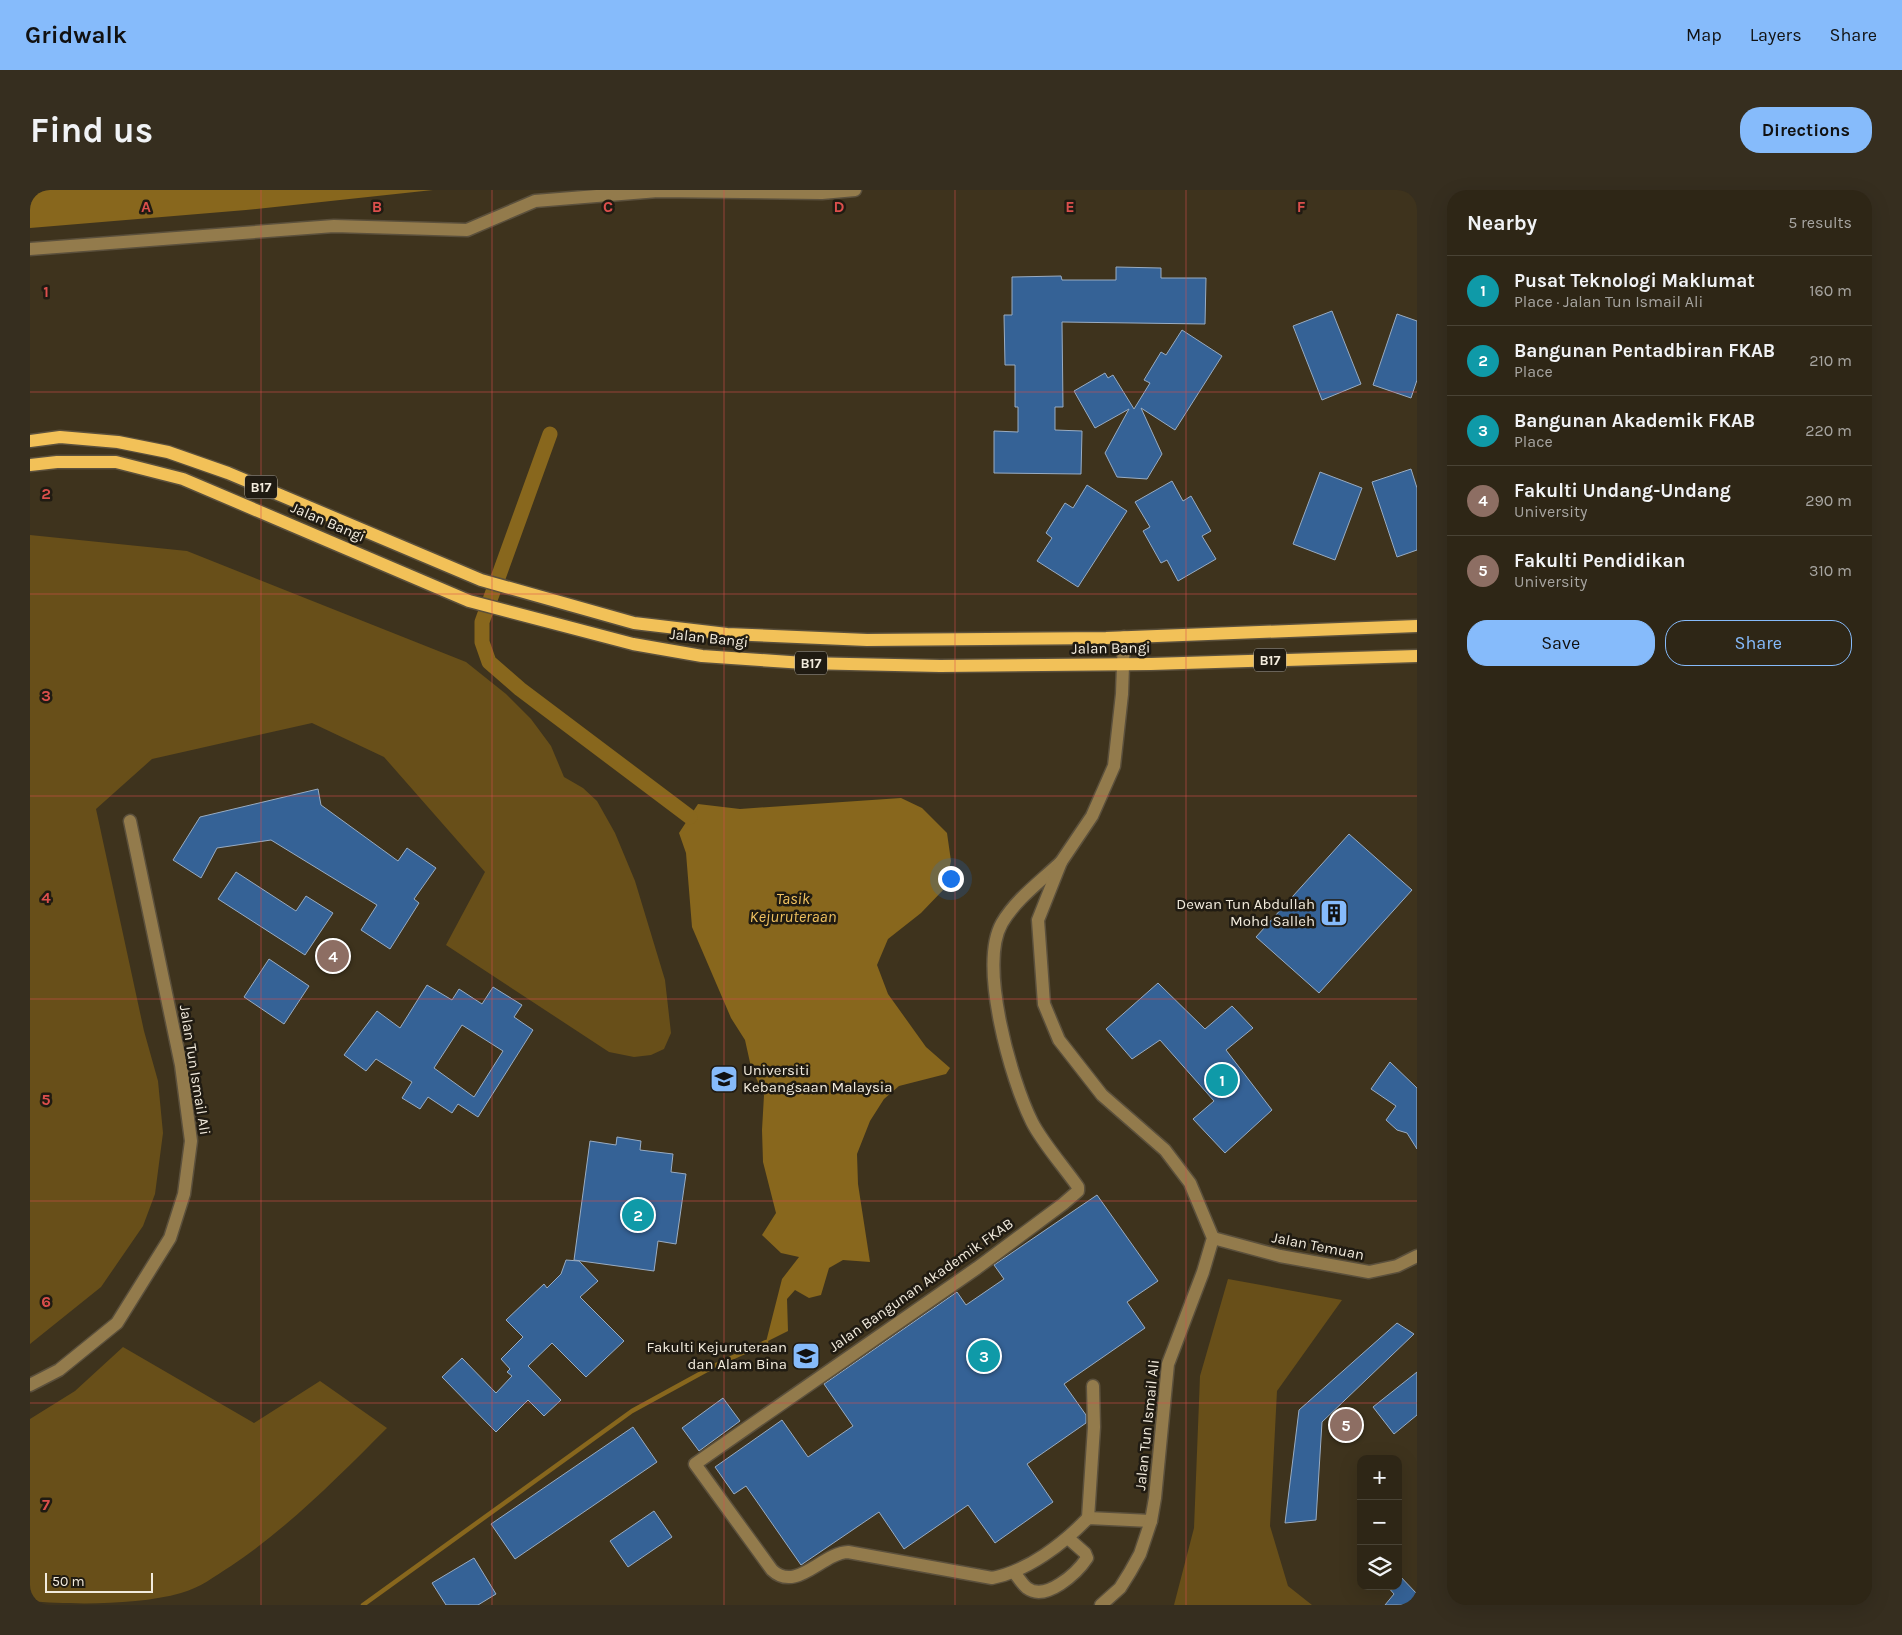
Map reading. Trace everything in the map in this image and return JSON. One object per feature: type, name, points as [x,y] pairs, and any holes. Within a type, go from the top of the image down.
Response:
[{"type":"main road","name":"Jalan Bangi","points":[[30,442],[60,437],[118,442],[168,452],[228,473],[481,580],[634,623],[727,634],[867,640],[1124,637],[1417,626]]},
{"type":"main road","name":"Jalan Bangi","points":[[30,465],[57,462],[116,462],[183,480],[469,601],[633,644],[702,656],[804,662],[930,666],[1123,664],[1417,656]]},
{"type":"street","points":[[30,249],[334,226],[467,230],[535,202],[658,191],[822,193],[855,190]]},
{"type":"street","points":[[1124,637],[1120,719],[1114,766],[1092,816],[1061,862],[1038,920],[1044,1004],[1059,1040],[1102,1095],[1165,1150],[1190,1183],[1213,1238]]},
{"type":"street","name":"Jalan Tun Ismail Ali","points":[[30,1385],[59,1370],[117,1322],[170,1238],[184,1194],[191,1141],[181,1066],[130,821]]},
{"type":"street","name":"Jalan Bangunan Akademik FKAB","points":[[1061,862],[1015,905],[1002,923],[995,941],[993,969],[1007,1058],[1032,1122],[1078,1187],[1075,1194],[977,1268],[695,1464],[777,1575],[794,1578],[837,1552],[848,1552],[992,1578],[1014,1572],[1068,1538],[1088,1518]]},
{"type":"street","name":"Jalan Tun Ismail Ali","points":[[1101,1605],[1120,1588],[1130,1572],[1140,1554],[1151,1521],[1155,1498],[1168,1364],[1203,1272],[1213,1238]]},
{"type":"street","name":"Jalan Temuan","points":[[1213,1238],[1280,1256],[1369,1272],[1397,1266],[1417,1256]]},
{"type":"street","points":[[1093,1386],[1094,1427],[1088,1518],[1151,1521]]},
{"type":"street","points":[[1014,1572],[1028,1588],[1038,1591],[1052,1589],[1080,1568],[1086,1558],[1085,1552],[1068,1538]]},
{"type":"shaded area","points":[[30,535],[187,551],[466,662],[506,694],[531,719],[551,746],[564,777],[583,788],[597,801],[615,833],[635,881],[665,980],[671,1033],[664,1049],[651,1055],[634,1057],[609,1052],[446,945],[485,872],[384,757],[312,723],[152,759],[96,809],[144,1031],[158,1081],[163,1133],[155,1194],[143,1226],[101,1287],[30,1344]]},
{"type":"shaded area","points":[[1228,1279],[1342,1300],[1277,1391],[1270,1526],[1288,1586],[1312,1605],[1174,1605],[1194,1528],[1200,1376]]},
{"type":"shaded area","points":[[123,1347],[254,1423],[320,1381],[387,1428],[312,1501],[273,1535],[231,1566],[195,1588],[164,1597],[126,1602],[66,1603],[30,1601],[30,1419],[75,1391]]},
{"type":"water","points":[[30,190],[433,190],[246,210],[30,228]]},
{"type":"water","name":"Tasik Kejuruteraan","points":[[901,798],[922,808],[947,833],[951,861],[945,888],[921,913],[888,939],[877,965],[888,994],[926,1047],[950,1068],[946,1074],[899,1086],[884,1099],[870,1121],[857,1154],[858,1184],[870,1262],[843,1260],[829,1268],[821,1295],[809,1298],[795,1290],[787,1299],[788,1331],[766,1342],[782,1279],[799,1257],[781,1253],[762,1235],[776,1213],[763,1162],[764,1095],[751,1067],[745,1040],[731,1018],[692,927],[686,853],[679,833],[698,804],[740,809]]},
{"type":"building","points":[[1116,267],[1161,268],[1161,278],[1206,278],[1205,324],[1062,322],[1063,407],[1055,407],[1055,430],[1082,431],[1081,474],[994,473],[994,431],[1018,432],[1018,407],[1015,407],[1015,365],[1005,365],[1004,315],[1012,315],[1012,277],[1061,276],[1062,280],[1116,280]]},
{"type":"building","points":[[1332,311],[1361,384],[1322,400],[1293,326]]},
{"type":"building","points":[[1397,314],[1417,321],[1417,380],[1411,398],[1373,385]]},
{"type":"building","points":[[1182,330],[1222,356],[1175,430],[1141,408],[1162,454],[1147,479],[1117,477],[1105,453],[1129,409],[1095,428],[1074,391],[1105,373],[1108,378],[1113,375],[1134,409],[1150,383],[1144,380],[1161,352],[1166,355]]},
{"type":"building","points":[[1411,469],[1417,488],[1417,550],[1397,557],[1372,482]]},
{"type":"building","points":[[1320,472],[1362,488],[1335,560],[1293,544]]},
{"type":"building","points":[[1172,481],[1183,501],[1191,496],[1211,531],[1202,536],[1216,559],[1178,581],[1167,560],[1161,563],[1143,531],[1150,527],[1135,502]]},
{"type":"building","points":[[1087,485],[1127,511],[1078,587],[1037,561],[1052,538],[1046,533],[1065,503],[1073,508]]},
{"type":"building","points":[[318,789],[321,805],[398,861],[407,848],[436,868],[414,899],[419,903],[390,949],[361,930],[377,905],[271,840],[217,848],[201,878],[173,860],[200,817]]},
{"type":"building","name":"Dewan Tun Abdullah Mohd Salleh","points":[[1349,834],[1412,890],[1319,993],[1256,937]]},
{"type":"building","points":[[236,872],[296,911],[306,896],[333,913],[305,955],[218,899]]},
{"type":"building","points":[[269,959],[309,986],[284,1024],[244,997]]},
{"type":"building","points":[[1158,983],[1205,1029],[1232,1006],[1253,1028],[1226,1050],[1272,1110],[1225,1153],[1193,1119],[1214,1101],[1160,1040],[1132,1059],[1106,1029]]},
{"type":"building","points":[[427,985],[452,1000],[459,989],[482,1004],[493,987],[522,1005],[514,1017],[533,1030],[478,1117],[458,1104],[452,1113],[428,1097],[420,1109],[402,1098],[412,1082],[376,1059],[366,1071],[344,1055],[377,1011],[400,1028]],"holes":[[[462,1025],[503,1051],[474,1097],[434,1068]]]},
{"type":"building","points":[[1390,1062],[1417,1088],[1417,1149],[1407,1133],[1397,1130],[1386,1120],[1396,1106],[1371,1089]]},
{"type":"building","points":[[617,1137],[641,1141],[640,1150],[673,1154],[671,1172],[686,1174],[676,1244],[658,1241],[654,1271],[574,1260],[590,1141],[616,1145]]},
{"type":"building","points":[[1097,1195],[1158,1281],[1127,1302],[1145,1328],[1064,1384],[1086,1415],[1086,1423],[1027,1464],[1053,1502],[995,1543],[968,1505],[904,1549],[879,1512],[801,1565],[746,1486],[734,1494],[715,1467],[782,1420],[808,1457],[853,1426],[824,1384],[957,1292],[966,1305],[1004,1279],[994,1265]]},
{"type":"building","points":[[566,1260],[579,1261],[598,1281],[580,1297],[624,1341],[586,1377],[552,1343],[528,1366],[561,1400],[544,1416],[528,1400],[496,1432],[442,1377],[462,1358],[496,1393],[512,1376],[507,1372],[510,1369],[501,1359],[523,1337],[506,1320],[544,1284],[547,1288],[561,1274]]},
{"type":"building","points":[[1397,1323],[1414,1334],[1322,1422],[1316,1520],[1285,1523],[1299,1410]]},
{"type":"building","points":[[1417,1372],[1417,1415],[1394,1434],[1373,1407]]},
{"type":"building","points":[[723,1398],[740,1421],[699,1451],[682,1428]]},
{"type":"building","points":[[633,1427],[657,1462],[515,1559],[491,1524]]},
{"type":"building","points":[[654,1511],[672,1537],[628,1567],[610,1541]]},
{"type":"building","points":[[474,1558],[496,1594],[478,1605],[446,1605],[432,1583]]},
{"type":"building","points":[[1402,1578],[1417,1594],[1417,1605],[1385,1605],[1394,1594],[1390,1590],[1402,1590]]},
{"type":"waterway","points":[[550,434],[482,622],[482,642],[489,662],[520,689],[690,817]]},
{"type":"waterway","points":[[363,1605],[632,1411],[716,1365],[766,1342]]},
{"type":"place","name":"Dewan Tun Abdullah Mohd Salleh","points":[[1334,913]]},
{"type":"place","name":"Fakulti Undang-Undang","points":[[333,956]]},
{"type":"place","name":"Universiti Kebangsaan Malaysia","points":[[724,1079]]},
{"type":"place","name":"Pusat Teknologi Maklumat","points":[[1222,1080]]},
{"type":"place","name":"Bangunan Pentadbiran FKAB","points":[[638,1215]]},
{"type":"place","name":"Fakulti Kejuruteraan dan Alam Bina","points":[[806,1356]]},
{"type":"place","name":"Bangunan Akademik FKAB","points":[[984,1356]]},
{"type":"place","name":"Fakulti Pendidikan","points":[[1346,1425]]}]
